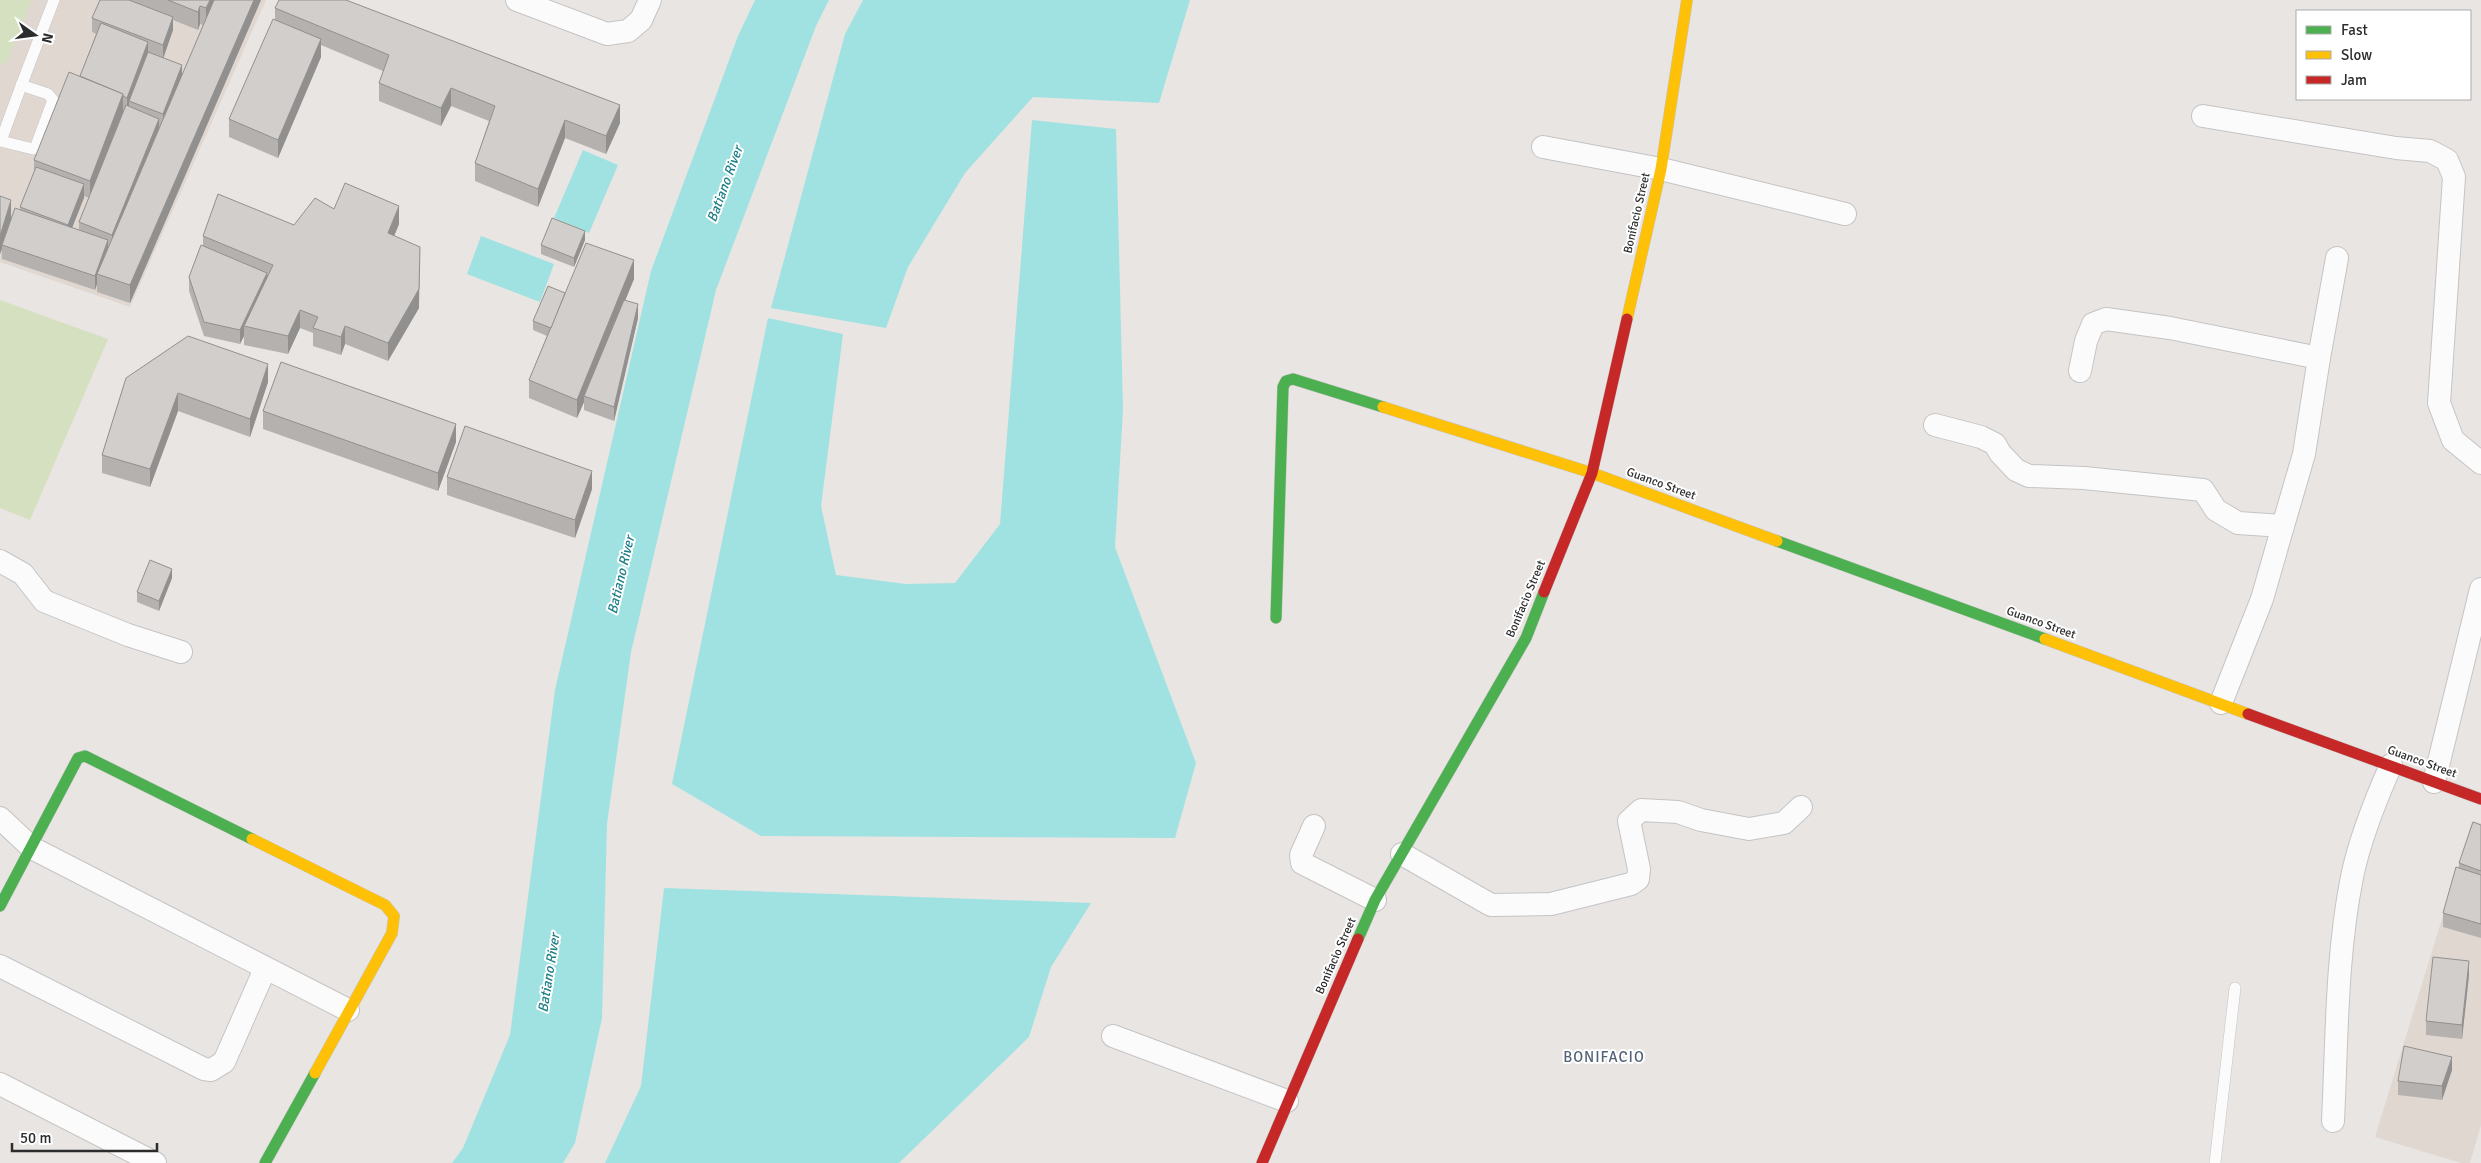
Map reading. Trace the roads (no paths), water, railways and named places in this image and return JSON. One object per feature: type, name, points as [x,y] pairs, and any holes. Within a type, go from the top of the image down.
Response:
[{"type":"street","points":[[516,0],[607,34],[628,30],[641,20],[650,0]]},
{"type":"street","name":"Bonifacio Street","points":[[1262,1163],[1375,900],[1526,638],[1592,473],[1661,169],[1687,0]]},
{"type":"street","points":[[2204,116],[2396,148],[2430,151],[2446,160],[2454,177],[2439,402],[2453,440],[2481,463]]},
{"type":"street","points":[[1543,147],[1661,169],[1845,214]]},
{"type":"street","points":[[2221,703],[2262,599],[2304,454],[2337,258]]},
{"type":"street","points":[[2080,371],[2086,341],[2093,324],[2106,320],[2170,328],[2319,358]]},
{"type":"street","name":"Guanco Street","points":[[1276,618],[1283,388],[1286,381],[1294,379],[1592,473],[2481,799]]},
{"type":"street","points":[[1935,425],[1981,437],[1995,444],[2000,453],[2016,470],[2029,476],[2084,478],[2203,490],[2216,510],[2238,522],[2284,526]]},
{"type":"street","points":[[0,561],[24,574],[44,601],[128,635],[181,652]]},
{"type":"street","points":[[2434,782],[2481,589]]},
{"type":"street","points":[[0,906],[78,758],[85,756],[385,905],[394,916],[392,934],[348,1010],[265,1163]]},
{"type":"street","points":[[2334,1121],[2339,988],[2344,925],[2352,875],[2372,807],[2391,765]]},
{"type":"street","points":[[1402,854],[1491,905],[1551,904],[1631,884],[1638,878],[1639,869],[1629,821],[1641,810],[1678,812],[1701,820],[1749,829],[1784,823],[1801,807]]},
{"type":"street","points":[[0,818],[32,848],[348,1010]]},
{"type":"street","points":[[1314,826],[1302,855],[1302,863],[1375,900]]},
{"type":"street","points":[[0,966],[204,1069],[211,1070],[224,1062],[265,969]]},
{"type":"street","points":[[1113,1036],[1287,1102]]},
{"type":"street","points":[[0,1084],[155,1163]]},
{"type":"lane","points":[[21,86],[48,94],[53,100],[33,149],[27,149],[1,140],[21,86],[54,0]]},
{"type":"lane","points":[[2215,1163],[2235,988]]},
{"type":"water","name":"Batiano River","points":[[755,0],[829,0],[816,26],[716,290],[631,652],[607,824],[602,1018],[575,1143],[563,1163],[452,1163],[463,1148],[510,1035],[555,690],[651,271],[738,36]]},
{"type":"water","points":[[863,0],[1190,0],[1159,103],[1033,97],[965,173],[908,267],[886,328],[771,308],[845,34]]},
{"type":"water","points":[[1032,120],[1116,129],[1123,409],[1115,547],[1196,763],[1175,838],[761,836],[672,784],[768,318],[843,334],[821,506],[836,575],[906,584],[955,583],[1000,524]]},
{"type":"water","points":[[583,150],[618,165],[589,233],[554,218]]},
{"type":"water","points":[[481,236],[554,264],[540,302],[467,274]]},
{"type":"water","points":[[664,888],[1091,903],[1051,967],[1029,1037],[899,1163],[605,1163],[641,1086]]},
{"type":"district","name":"BONIFACIO","points":[[1604,1057]]}]
